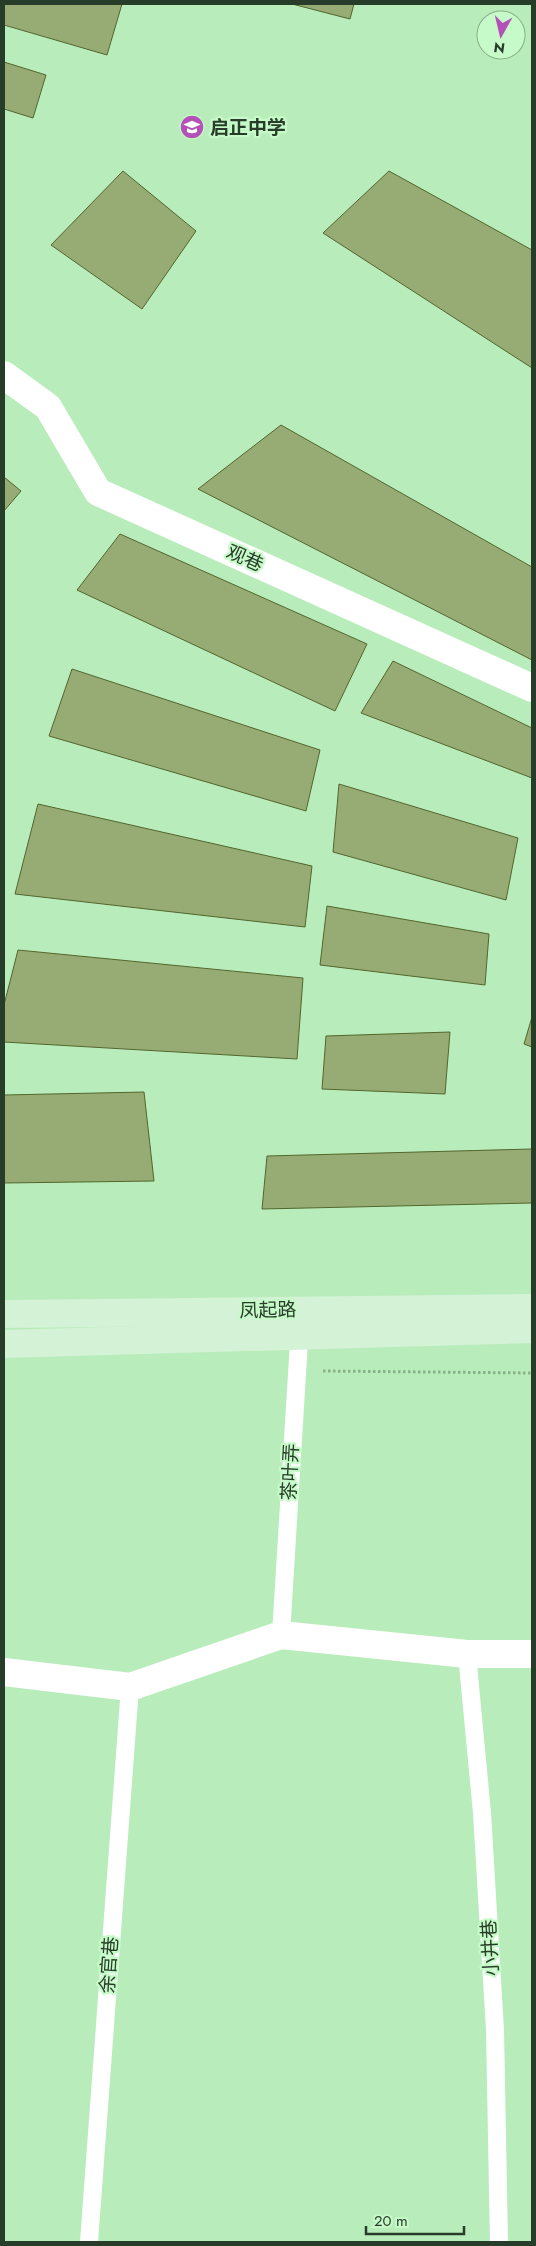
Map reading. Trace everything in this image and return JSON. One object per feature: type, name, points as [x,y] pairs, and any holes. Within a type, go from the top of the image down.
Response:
[{"type":"main road","name":"凤起路","points":[[4,1314],[300,1322],[532,1308]]},
{"type":"main road","points":[[4,1344],[300,1322],[532,1329]]},
{"type":"street","name":"观巷","points":[[4,375],[48,407],[98,492],[532,688]]},
{"type":"street","points":[[4,1672],[130,1687],[280,1635],[468,1654],[532,1654]]},
{"type":"lane","name":"茶叶弄","points":[[280,1635],[300,1322]]},
{"type":"lane","name":"小井巷","points":[[468,1654],[482,1813],[495,2030],[499,2242]]},
{"type":"lane","name":"余官巷","points":[[88,2242],[130,1687]]},
{"type":"path","points":[[296,1370],[532,1373]]},
{"type":"building","points":[[4,4],[122,4],[107,55],[4,25]]},
{"type":"building","points":[[292,4],[354,4],[350,19]]},
{"type":"building","points":[[4,62],[46,75],[33,118],[4,109]]},
{"type":"building","points":[[123,171],[196,231],[142,309],[51,245]]},
{"type":"building","points":[[389,171],[532,250],[532,368],[323,233]]},
{"type":"building","points":[[281,425],[532,567],[532,660],[198,489]]},
{"type":"building","points":[[4,477],[21,491],[4,511]]},
{"type":"building","points":[[120,534],[367,644],[335,711],[77,590]]},
{"type":"building","points":[[393,661],[532,728],[532,778],[361,713]]},
{"type":"building","points":[[72,669],[320,750],[306,811],[49,736]]},
{"type":"building","points":[[339,784],[518,838],[506,900],[333,852]]},
{"type":"building","points":[[38,804],[312,866],[305,927],[15,894]]},
{"type":"building","points":[[327,906],[489,934],[485,985],[320,965]]},
{"type":"building","points":[[18,950],[303,978],[297,1059],[4,1042],[4,1005]]},
{"type":"building","points":[[532,1017],[532,1047],[524,1044]]},
{"type":"building","points":[[450,1032],[445,1094],[322,1089],[326,1036]]},
{"type":"building","points":[[144,1092],[154,1181],[4,1183],[4,1095]]},
{"type":"building","points":[[532,1149],[532,1203],[262,1209],[267,1156]]},
{"type":"place","name":"启正中学","points":[[192,127]]}]
